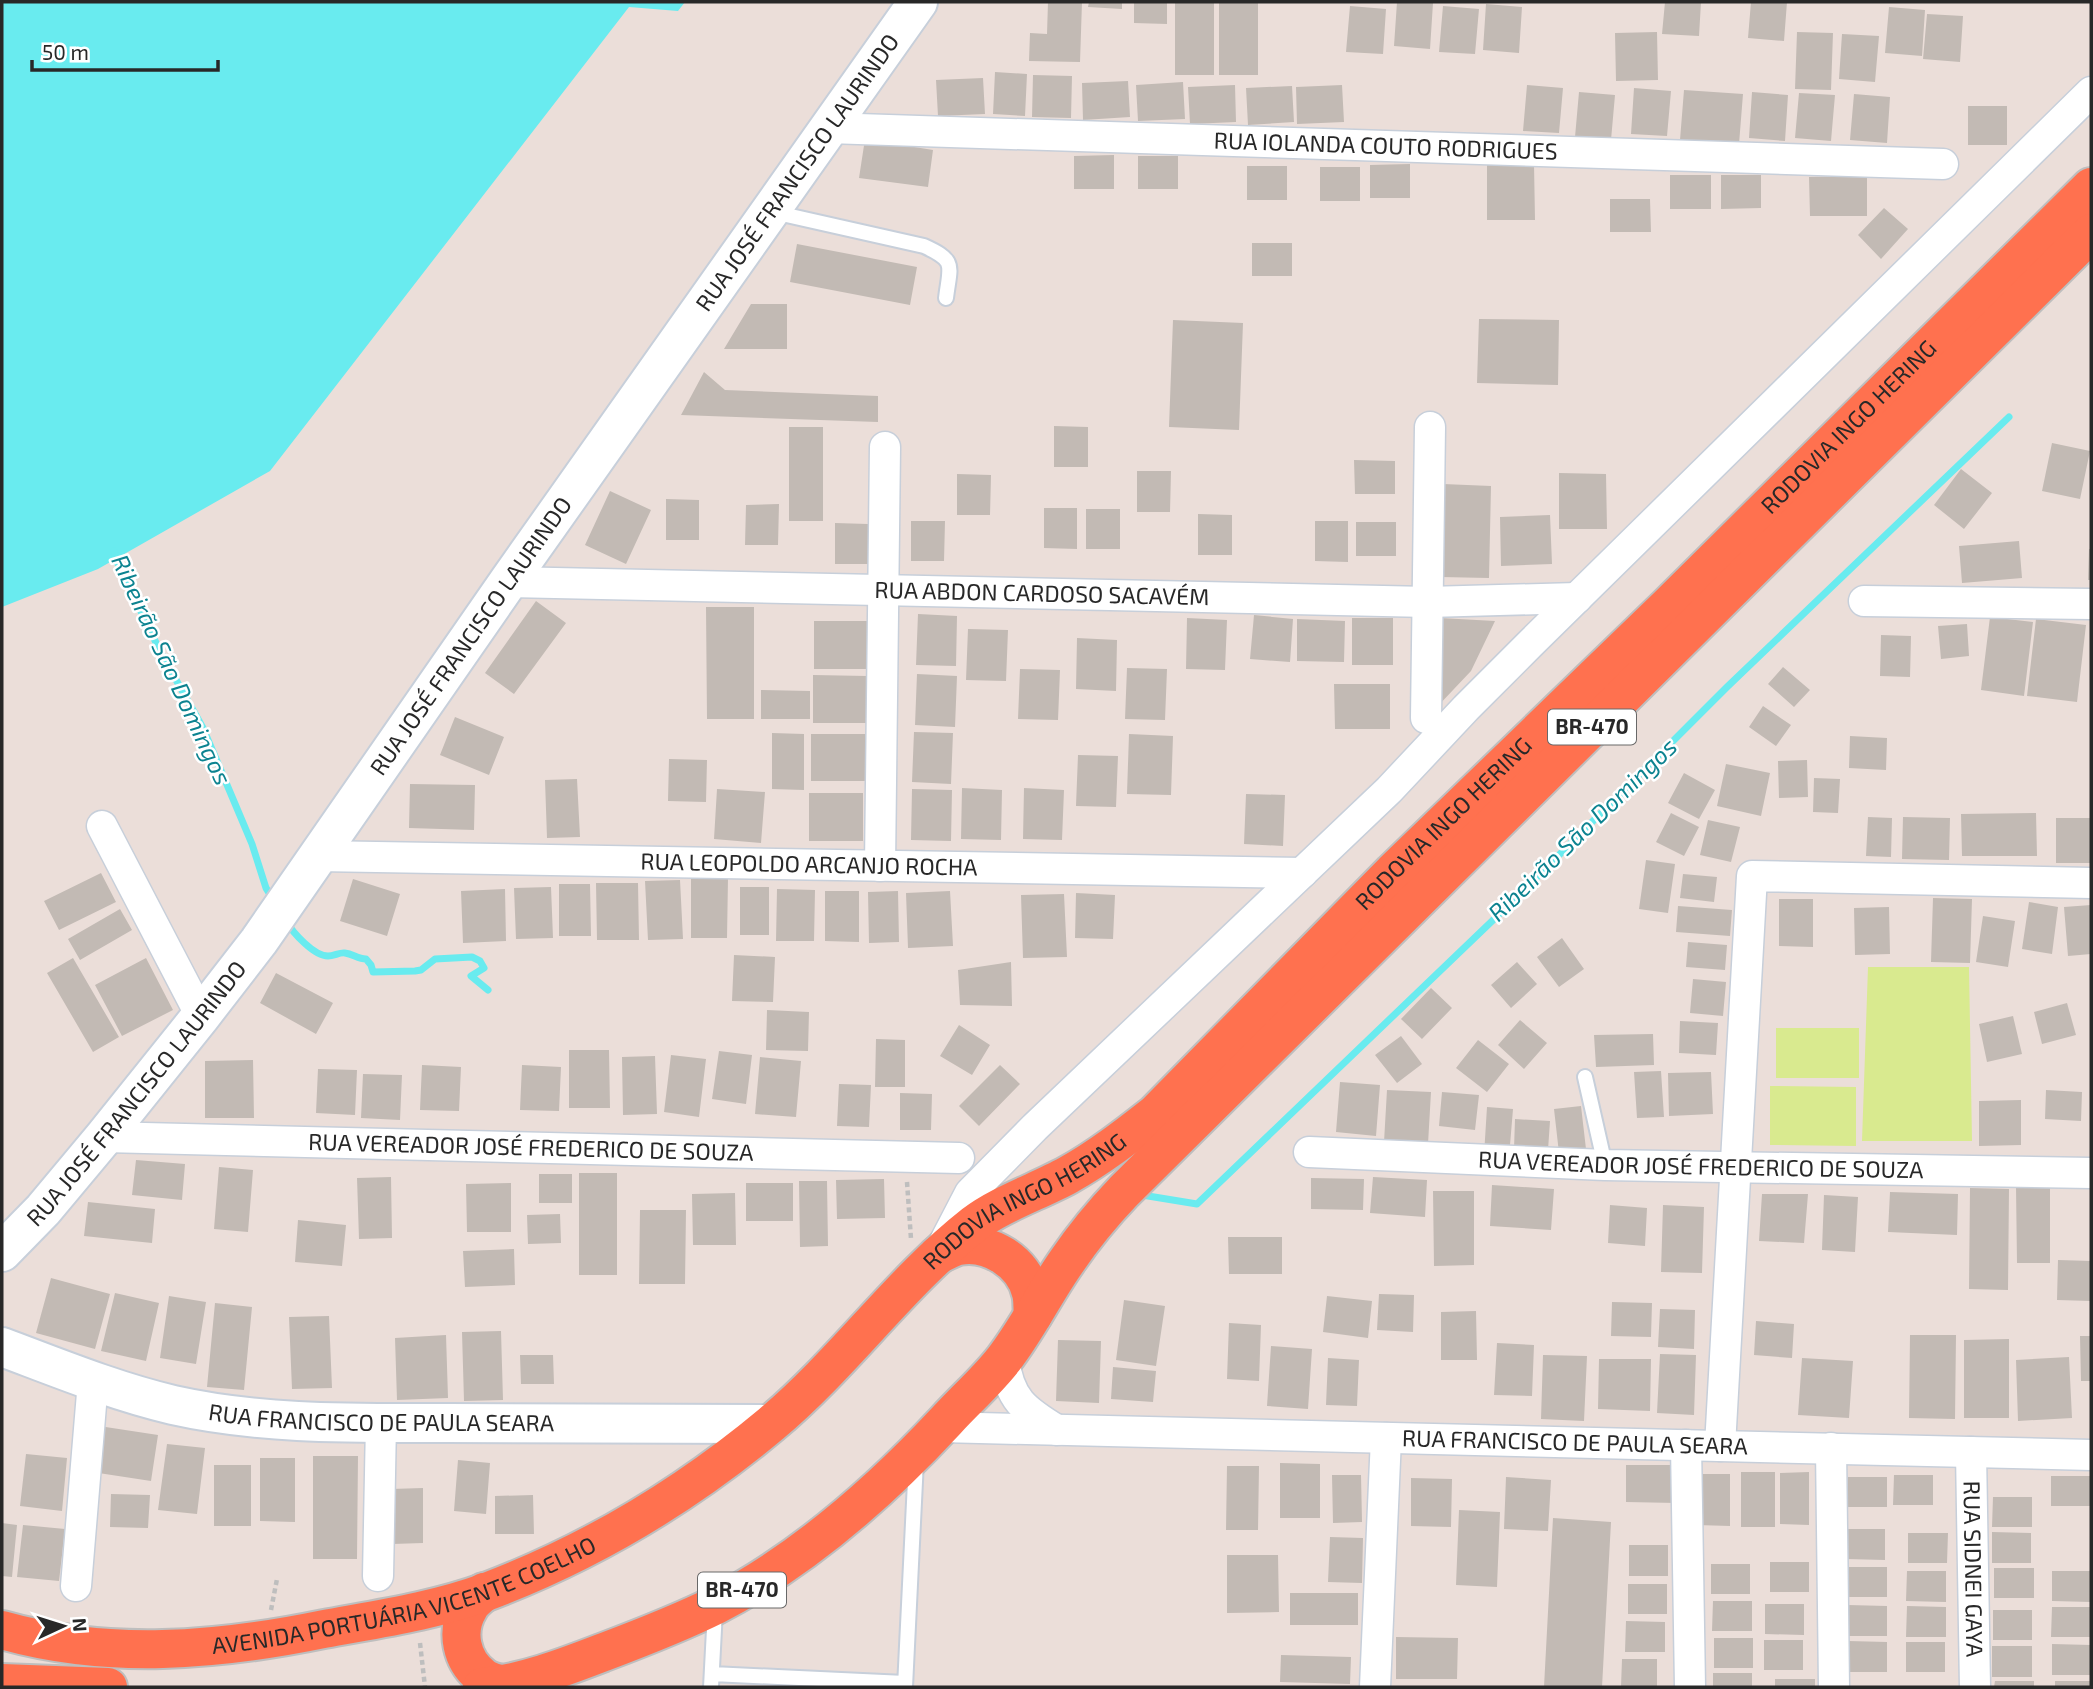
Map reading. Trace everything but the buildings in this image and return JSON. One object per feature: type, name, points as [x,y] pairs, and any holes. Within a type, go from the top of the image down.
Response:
[{"type":"highway","name":"RODOVIA INGO HERING","points":[[771,1424],[848,1350],[937,1255],[978,1221],[1079,1168],[1118,1144],[1155,1114],[1393,872],[1667,607],[2091,187]]},
{"type":"highway","name":"RODOVIA INGO HERING","points":[[928,1439],[1004,1359],[1073,1253],[1094,1224],[1124,1191],[2091,233]]},
{"type":"highway","points":[[937,1255],[959,1246],[982,1246],[1004,1255],[1021,1271],[1031,1292],[1033,1315]]},
{"type":"highway","name":"AVENIDA PORTUÁRIA VICENTE COELHO","points":[[2,1630],[23,1636],[99,1647],[153,1651],[264,1642],[416,1611],[484,1592],[590,1546],[648,1513],[708,1473],[771,1424]]},
{"type":"highway","name":"BR-470","points":[[493,1686],[583,1660],[651,1634],[715,1605],[757,1581],[825,1533],[872,1494],[928,1439]]},
{"type":"highway","points":[[484,1592],[469,1606],[461,1625],[461,1645],[469,1664],[493,1686]]},
{"type":"highway","points":[[2,1683],[108,1687]]},
{"type":"main road","name":"RUA JOSÉ FRANCISCO LAURINDO","points":[[2,1252],[43,1210],[104,1137],[259,941],[508,582],[918,2]]},
{"type":"main road","name":"RUA FRANCISCO DE PAULA SEARA","points":[[2,1347],[93,1381],[174,1405],[228,1414],[316,1422],[771,1424]]},
{"type":"street","points":[[937,1255],[970,1193],[1035,1127],[1389,790],[1466,708],[2091,92]]},
{"type":"street","name":"RUA IOLANDA COUTO RODRIGUES","points":[[828,128],[1943,164]]},
{"type":"street","points":[[1426,718],[1430,426]]},
{"type":"street","points":[[880,866],[885,447]]},
{"type":"street","name":"RUA ABDON CARDOSO SACAVÉM","points":[[508,582],[1428,602],[1577,598]]},
{"type":"street","points":[[1864,601],[2091,604]]},
{"type":"street","points":[[102,826],[201,1016]]},
{"type":"street","name":"RUA LEOPOLDO ARCANJO ROCHA","points":[[317,856],[1302,873]]},
{"type":"street","points":[[1720,1446],[1752,876],[2091,883]]},
{"type":"street","name":"RUA VEREADOR JOSÉ FREDERICO DE SOUZA","points":[[104,1137],[959,1158]]},
{"type":"street","name":"RUA VEREADOR JOSÉ FREDERICO DE SOUZA","points":[[1309,1152],[1605,1165],[2091,1173]]},
{"type":"street","points":[[1004,1359],[1006,1377],[1014,1396],[1030,1413],[1057,1430]]},
{"type":"street","points":[[76,1586],[93,1381]]},
{"type":"street","points":[[378,1576],[381,1423]]},
{"type":"street","name":"RUA FRANCISCO DE PAULA SEARA","points":[[928,1439],[1057,1430],[2091,1455]]},
{"type":"street","points":[[1375,1687],[1386,1438]]},
{"type":"street","points":[[1686,1445],[1690,1687]]},
{"type":"street","points":[[1831,1448],[1834,1687]]},
{"type":"street","name":"RUA SIDNEI GAYA","points":[[1971,1452],[1975,1687]]},
{"type":"lane","points":[[769,211],[924,246],[944,256],[950,267],[946,298]]},
{"type":"lane","points":[[1586,1077],[1605,1165]]},
{"type":"lane","points":[[715,1605],[711,1681],[905,1685],[928,1439]]},
{"type":"path","points":[[904,1157],[908,1186],[911,1283]]},
{"type":"path","points":[[416,1611],[425,1687]]},
{"type":"green space","points":[[1868,967],[1969,967],[1972,1141],[1862,1141]]},
{"type":"green space","points":[[1776,1028],[1859,1028],[1859,1078],[1776,1078]]},
{"type":"green space","points":[[1770,1086],[1856,1087],[1856,1146],[1770,1145]]},
{"type":"water","points":[[2,2],[685,2],[678,11],[629,7],[270,471],[98,569],[2,607]]},
{"type":"waterway","name":"Ribeirão São Domingos","points":[[1142,1195],[1197,1204],[1514,900],[1727,687],[2009,417]]},
{"type":"waterway","name":"Ribeirão São Domingos","points":[[114,551],[161,653],[203,728],[252,844],[266,888],[273,899]]},
{"type":"waterway","name":"Ribeirão São Domingos","points":[[286,921],[310,948],[322,955],[345,953],[366,959],[373,972],[415,971],[421,970],[435,959],[472,957],[480,961],[484,968],[471,976],[488,990]]}]
